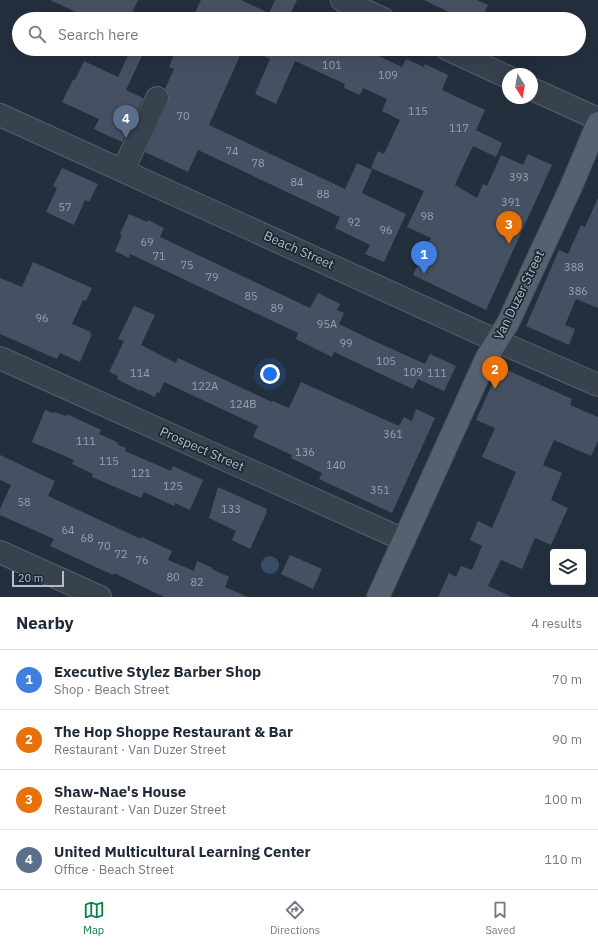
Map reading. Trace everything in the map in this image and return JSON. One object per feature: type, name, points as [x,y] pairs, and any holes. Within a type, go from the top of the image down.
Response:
[{"type":"main road","name":"Van Duzer Street","points":[[378,597],[487,357],[508,323],[570,189],[598,121]]},
{"type":"street","points":[[342,0],[368,12]]},
{"type":"street","points":[[462,56],[502,75]]},
{"type":"street","points":[[538,92],[598,121]]},
{"type":"street","points":[[123,170],[157,98]]},
{"type":"street","name":"Beach Street","points":[[0,115],[598,385]]},
{"type":"street","name":"Prospect Street","points":[[0,358],[404,540]]},
{"type":"street","points":[[0,552],[100,597]]},
{"type":"water","points":[[266,556],[274,556],[279,561],[277,572],[274,574],[266,574],[261,569],[261,561]]},
{"type":"building","points":[[50,0],[138,0],[132,12],[76,12]]},
{"type":"building","points":[[201,0],[241,0],[267,12],[195,12]]},
{"type":"building","points":[[275,0],[297,0],[291,12],[269,12]]},
{"type":"building","points":[[424,0],[477,0],[488,5],[484,12],[449,12]]},
{"type":"building","points":[[128,56],[142,56],[126,90],[143,98],[122,142],[94,129],[99,119],[62,102],[84,61],[118,77]]},
{"type":"building","points":[[173,56],[240,56],[209,125],[345,189],[357,163],[372,170],[362,193],[406,214],[384,262],[365,254],[370,245],[335,228],[340,217],[198,150],[188,172],[145,152],[168,103],[169,97],[165,89],[174,69],[169,67]]},
{"type":"building","points":[[263,56],[379,56],[402,67],[406,59],[424,67],[425,64],[448,75],[442,90],[485,110],[476,130],[502,143],[496,157],[473,146],[462,169],[455,185],[477,198],[483,184],[487,186],[501,155],[523,165],[528,154],[552,165],[486,310],[413,275],[431,238],[407,227],[424,191],[371,168],[378,151],[384,154],[400,120],[382,111],[387,99],[363,88],[360,95],[344,88],[345,84],[295,61],[276,104],[255,94],[270,59]]},
{"type":"building","points":[[62,168],[98,184],[89,202],[85,200],[74,225],[46,212],[57,188],[53,186]]},
{"type":"building","points":[[598,198],[598,308],[576,299],[565,325],[575,329],[569,345],[526,326],[559,250],[568,254],[581,225],[585,227]]},
{"type":"building","points":[[129,214],[147,222],[148,220],[164,228],[160,237],[310,308],[318,293],[340,304],[337,310],[344,313],[339,324],[372,340],[425,364],[430,354],[456,366],[444,391],[418,379],[413,389],[334,352],[332,357],[296,339],[298,333],[130,254],[129,258],[115,251],[122,235],[120,234]]},
{"type":"building","points":[[33,262],[92,288],[86,301],[83,300],[72,324],[91,332],[90,334],[92,334],[80,362],[60,353],[57,359],[0,334],[0,278],[22,287]]},
{"type":"building","points":[[134,306],[155,315],[141,345],[176,363],[178,358],[272,402],[273,401],[289,408],[301,382],[399,426],[404,417],[412,421],[416,409],[435,418],[392,513],[319,479],[322,473],[291,458],[292,455],[253,437],[258,426],[164,382],[159,393],[157,392],[155,397],[117,379],[118,376],[109,372],[124,341],[118,339]]},
{"type":"building","points":[[500,367],[572,399],[570,405],[598,417],[598,441],[591,456],[554,440],[543,465],[562,473],[551,500],[568,508],[551,545],[535,538],[522,569],[501,560],[488,586],[512,597],[438,597],[449,573],[456,577],[461,566],[472,570],[482,546],[470,540],[478,521],[492,528],[516,472],[482,457],[495,428],[476,420]]},
{"type":"building","points":[[45,410],[66,416],[67,414],[101,430],[99,434],[117,442],[118,445],[126,448],[125,451],[171,471],[173,466],[203,480],[190,510],[175,503],[174,506],[144,492],[141,498],[92,477],[93,474],[72,464],[74,460],[32,442]]},
{"type":"building","points":[[0,455],[55,481],[48,496],[141,539],[142,537],[172,551],[168,560],[194,571],[197,561],[213,568],[212,569],[229,577],[225,587],[248,597],[164,597],[114,573],[113,575],[50,546],[54,539],[0,515],[0,509],[11,485],[0,480]]},
{"type":"building","points":[[218,487],[267,509],[250,549],[232,540],[236,531],[209,518]]},
{"type":"building","points":[[290,555],[322,569],[313,589],[281,574]]},
{"type":"place","name":"United Multicultural Learning Center","points":[[126,138]]},
{"type":"place","name":"Shaw-Nae's House","points":[[509,244]]},
{"type":"place","name":"Executive Stylez Barber Shop","points":[[424,274]]},
{"type":"place","name":"The Hop Shoppe Restaurant & Bar","points":[[495,389]]}]
